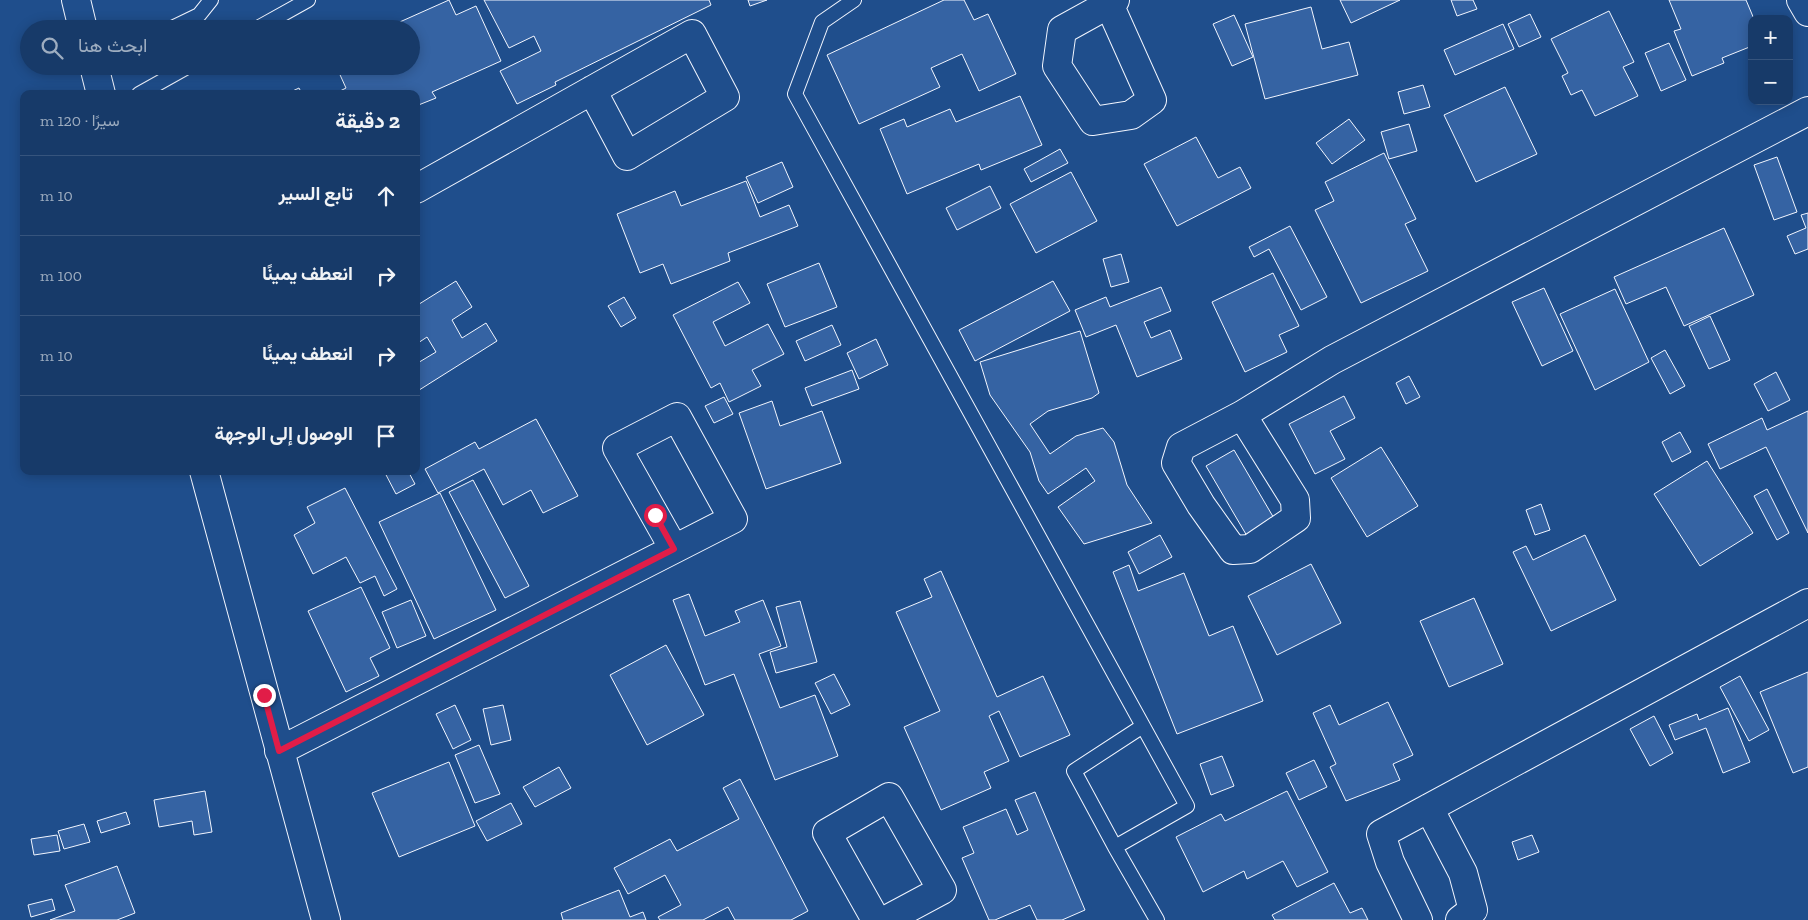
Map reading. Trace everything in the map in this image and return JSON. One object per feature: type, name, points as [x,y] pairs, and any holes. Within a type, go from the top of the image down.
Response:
[{"type":"street","points":[[76,0],[82,20]]},
{"type":"street","points":[[1801,0],[1808,12]]},
{"type":"street","points":[[420,187],[592,90],[692,34],[725,96],[627,156],[592,90]]},
{"type":"street","points":[[96,75],[100,90]]},
{"type":"street","points":[[1242,415],[1295,500],[1296,518],[1250,549],[1233,550],[1201,506],[1176,463],[1182,447],[1242,415],[1332,360],[1808,111]]},
{"type":"street","points":[[279,751],[733,519],[678,417],[617,448],[674,549]]},
{"type":"street","points":[[205,475],[326,920]]},
{"type":"street","points":[[1418,920],[1390,862],[1381,834],[1808,603]]},
{"type":"street","points":[[876,920],[827,833],[889,797],[942,890],[886,920]]},
{"type":"street","points":[[1429,808],[1463,873],[1473,910],[1460,920]]},
{"type":"lane","points":[[189,20],[199,15],[212,0]]},
{"type":"lane","points":[[272,20],[308,0]]},
{"type":"lane","points":[[854,0],[822,22],[795,94],[1187,806],[1115,847]]},
{"type":"lane","points":[[146,90],[173,75]]},
{"type":"lane","points":[[1143,726],[1074,771],[1157,920]]},
{"type":"building","points":[[449,0],[456,15],[476,6],[501,61],[432,92],[436,98],[420,104],[420,90],[342,90],[346,88],[340,75],[420,75],[420,20],[404,20]]},
{"type":"building","points":[[484,0],[709,0],[711,5],[555,82],[556,85],[517,104],[500,71],[541,51],[534,36],[509,48]]},
{"type":"building","points":[[748,0],[767,0],[750,6]]},
{"type":"building","points":[[944,0],[964,0],[974,20],[988,14],[1016,74],[979,91],[962,54],[931,68],[940,87],[859,124],[827,55]]},
{"type":"building","points":[[1340,0],[1400,0],[1351,23]]},
{"type":"building","points":[[1451,0],[1473,0],[1477,9],[1457,16]]},
{"type":"building","points":[[1669,0],[1746,0],[1752,15],[1748,15],[1748,48],[1722,58],[1724,63],[1692,76],[1674,31],[1681,29]]},
{"type":"building","points":[[1311,7],[1322,49],[1349,42],[1358,75],[1265,99],[1245,24]]},
{"type":"building","points":[[1609,11],[1634,62],[1623,67],[1638,96],[1595,116],[1582,90],[1571,95],[1562,76],[1568,73],[1551,39]]},
{"type":"building","points":[[1530,14],[1541,37],[1519,47],[1508,24]]},
{"type":"building","points":[[1234,15],[1253,57],[1232,66],[1213,24]]},
{"type":"building","points":[[1503,24],[1514,49],[1455,75],[1444,50]]},
{"type":"building","points":[[1669,43],[1686,80],[1661,91],[1645,53]]},
{"type":"building","points":[[1423,85],[1430,107],[1404,114],[1398,92]]},
{"type":"building","points":[[1505,87],[1537,154],[1476,182],[1444,115]]},
{"type":"building","points":[[1020,96],[1042,145],[981,170],[979,164],[907,194],[880,129],[904,119],[907,127],[950,109],[956,122]]},
{"type":"building","points":[[1349,119],[1365,140],[1332,164],[1316,143]]},
{"type":"building","points":[[1409,124],[1417,151],[1389,159],[1381,132]]},
{"type":"building","points":[[1196,137],[1218,178],[1240,167],[1251,188],[1177,226],[1144,164]]},
{"type":"building","points":[[1060,149],[1068,163],[1031,182],[1024,169]]},
{"type":"building","points":[[1384,153],[1416,219],[1405,224],[1428,271],[1361,303],[1315,210],[1334,201],[1325,182]]},
{"type":"building","points":[[1777,157],[1797,212],[1774,220],[1754,165]]},
{"type":"building","points":[[782,162],[793,187],[758,203],[746,177]]},
{"type":"building","points":[[1071,172],[1097,221],[1036,253],[1010,204]]},
{"type":"building","points":[[746,181],[760,217],[789,205],[798,226],[728,253],[730,261],[671,284],[663,264],[640,273],[617,214],[675,191],[681,206]]},
{"type":"building","points":[[990,186],[1001,208],[957,230],[946,208]]},
{"type":"building","points":[[1808,213],[1808,249],[1795,254],[1787,236],[1806,228],[1801,215]]},
{"type":"building","points":[[1290,226],[1327,297],[1301,310],[1269,249],[1254,257],[1249,247]]},
{"type":"building","points":[[1724,228],[1754,295],[1684,326],[1666,287],[1626,304],[1614,277]]},
{"type":"building","points":[[1121,254],[1129,282],[1111,287],[1103,259]]},
{"type":"building","points":[[819,263],[837,307],[785,327],[767,284]]},
{"type":"building","points":[[1273,273],[1299,326],[1279,335],[1287,352],[1245,372],[1212,302]]},
{"type":"building","points":[[456,281],[472,307],[452,320],[462,338],[486,323],[497,341],[420,389],[420,362],[436,352],[427,337],[420,342],[420,304]]},
{"type":"building","points":[[1053,281],[1070,311],[975,361],[959,330]]},
{"type":"building","points":[[738,282],[750,303],[713,322],[725,346],[768,324],[784,354],[752,370],[761,386],[729,402],[720,383],[711,388],[673,315]]},
{"type":"building","points":[[1161,287],[1171,311],[1144,322],[1151,338],[1170,330],[1182,359],[1137,377],[1116,325],[1086,337],[1075,310],[1106,297],[1110,307]]},
{"type":"building","points":[[1544,288],[1573,351],[1542,366],[1512,302]]},
{"type":"building","points":[[1615,289],[1649,362],[1595,390],[1560,314]]},
{"type":"building","points":[[624,297],[636,318],[621,327],[608,306]]},
{"type":"building","points":[[1710,316],[1730,360],[1709,369],[1689,326]]},
{"type":"building","points":[[832,325],[841,345],[805,361],[796,341]]},
{"type":"building","points":[[1080,331],[1099,393],[1092,398],[1048,411],[1030,424],[1050,454],[1076,436],[1103,428],[1114,442],[1127,485],[1152,523],[1084,544],[1058,507],[1095,481],[1086,468],[1048,494],[1039,481],[1030,452],[990,395],[980,362]]},
{"type":"building","points":[[876,339],[888,365],[859,379],[847,353]]},
{"type":"building","points":[[1665,350],[1685,386],[1670,394],[1651,358]]},
{"type":"building","points":[[852,370],[859,389],[812,406],[805,388]]},
{"type":"building","points":[[1776,372],[1790,400],[1768,411],[1754,384]]},
{"type":"building","points":[[1409,376],[1420,397],[1406,404],[1396,383]]},
{"type":"building","points":[[1344,396],[1355,418],[1330,431],[1345,459],[1315,474],[1289,424]]},
{"type":"building","points":[[724,397],[733,414],[714,423],[705,406]]},
{"type":"building","points":[[772,401],[780,426],[822,411],[841,463],[766,489],[739,413]]},
{"type":"building","points":[[1808,411],[1808,533],[1766,447],[1720,469],[1708,444],[1762,418],[1767,430]]},
{"type":"building","points":[[536,419],[578,496],[543,513],[531,490],[503,505],[484,469],[438,493],[425,469],[475,442],[479,449]]},
{"type":"building","points":[[1680,432],[1691,452],[1672,462],[1662,442]]},
{"type":"building","points":[[1381,447],[1418,506],[1367,537],[1331,478]]},
{"type":"building","points":[[1234,450],[1275,520],[1247,536],[1206,466]]},
{"type":"building","points":[[1707,461],[1753,533],[1700,566],[1654,494]]},
{"type":"building","points":[[386,475],[410,475],[415,484],[396,494]]},
{"type":"building","points":[[473,480],[529,586],[505,598],[449,492]]},
{"type":"building","points":[[345,488],[397,589],[384,596],[375,576],[360,583],[346,557],[313,574],[294,535],[315,523],[307,507]]},
{"type":"building","points":[[1767,489],[1789,533],[1777,540],[1754,496]]},
{"type":"building","points":[[440,493],[496,610],[434,639],[379,522]]},
{"type":"building","points":[[1541,504],[1550,530],[1535,535],[1526,510]]},
{"type":"building","points":[[1160,535],[1172,557],[1139,574],[1128,552]]},
{"type":"building","points":[[1585,535],[1616,600],[1551,631],[1513,552],[1526,546],[1533,560]]},
{"type":"building","points":[[1311,564],[1341,623],[1277,655],[1248,596]]},
{"type":"building","points":[[1129,565],[1138,591],[1184,573],[1209,636],[1233,626],[1263,701],[1177,734],[1113,572]]},
{"type":"building","points":[[941,571],[997,697],[1043,676],[1070,735],[1020,757],[999,711],[989,716],[1009,761],[984,772],[991,788],[941,810],[904,727],[940,711],[896,612],[932,597],[924,579]]},
{"type":"building","points":[[361,587],[390,648],[370,658],[379,676],[346,692],[308,611]]},
{"type":"building","points":[[689,594],[705,636],[740,622],[735,611],[763,600],[781,646],[759,654],[780,708],[815,695],[838,756],[775,780],[734,674],[705,685],[673,600]]},
{"type":"building","points":[[1474,598],[1503,664],[1449,687],[1420,621]]},
{"type":"building","points":[[411,600],[426,636],[397,648],[382,612]]},
{"type":"building","points":[[800,601],[817,662],[776,673],[770,652],[787,647],[776,607]]},
{"type":"building","points":[[666,645],[704,715],[647,745],[610,675]]},
{"type":"building","points":[[1808,672],[1808,767],[1793,773],[1760,692]]},
{"type":"building","points":[[834,674],[850,705],[831,714],[815,683]]},
{"type":"building","points":[[1740,676],[1769,730],[1749,741],[1720,687]]},
{"type":"building","points":[[1388,702],[1413,755],[1393,764],[1400,780],[1346,801],[1330,767],[1336,764],[1313,713],[1330,705],[1339,725]]},
{"type":"building","points":[[455,705],[471,740],[453,749],[436,714]]},
{"type":"building","points":[[503,705],[511,740],[491,745],[483,709]]},
{"type":"building","points":[[1728,708],[1750,762],[1723,773],[1706,728],[1675,740],[1669,725],[1697,714],[1699,720]]},
{"type":"building","points":[[1654,716],[1673,753],[1650,766],[1630,729]]},
{"type":"building","points":[[479,745],[500,794],[475,803],[455,755]]},
{"type":"building","points":[[1222,756],[1234,786],[1211,795],[1200,764]]},
{"type":"building","points":[[1314,760],[1327,787],[1299,800],[1286,773]]},
{"type":"building","points":[[449,762],[475,826],[399,857],[372,793]]},
{"type":"building","points":[[559,767],[571,788],[535,807],[523,787]]},
{"type":"building","points":[[740,779],[808,911],[791,920],[735,920],[728,907],[703,920],[660,920],[658,917],[681,905],[665,875],[628,894],[614,868],[670,839],[677,851],[739,819],[723,788]]},
{"type":"building","points":[[205,791],[212,832],[194,835],[192,821],[159,827],[154,800]]},
{"type":"building","points":[[1287,791],[1328,872],[1297,887],[1283,861],[1247,879],[1244,871],[1203,892],[1176,837],[1221,814],[1225,821]]},
{"type":"building","points":[[1035,792],[1085,910],[1062,920],[1037,920],[1030,905],[995,920],[989,920],[962,858],[974,853],[963,827],[1006,809],[1017,835],[1028,830],[1015,800]]},
{"type":"building","points":[[511,803],[522,824],[487,841],[476,821]]},
{"type":"building","points":[[126,812],[130,824],[101,833],[97,821]]},
{"type":"building","points":[[84,824],[90,842],[64,849],[58,831]]},
{"type":"building","points":[[57,835],[60,851],[34,855],[31,839]]},
{"type":"building","points":[[1532,835],[1539,852],[1518,860],[1512,842]]},
{"type":"building","points":[[117,866],[135,913],[117,920],[50,920],[75,911],[65,885]]},
{"type":"building","points":[[1334,883],[1350,913],[1362,908],[1368,920],[1275,920],[1272,915]]},
{"type":"building","points":[[619,890],[630,917],[643,912],[646,920],[563,920],[561,913]]},
{"type":"building","points":[[52,899],[55,910],[31,917],[28,905]]},
{"type":"route","points":[[264,695],[279,751],[674,549],[655,515]]}]
